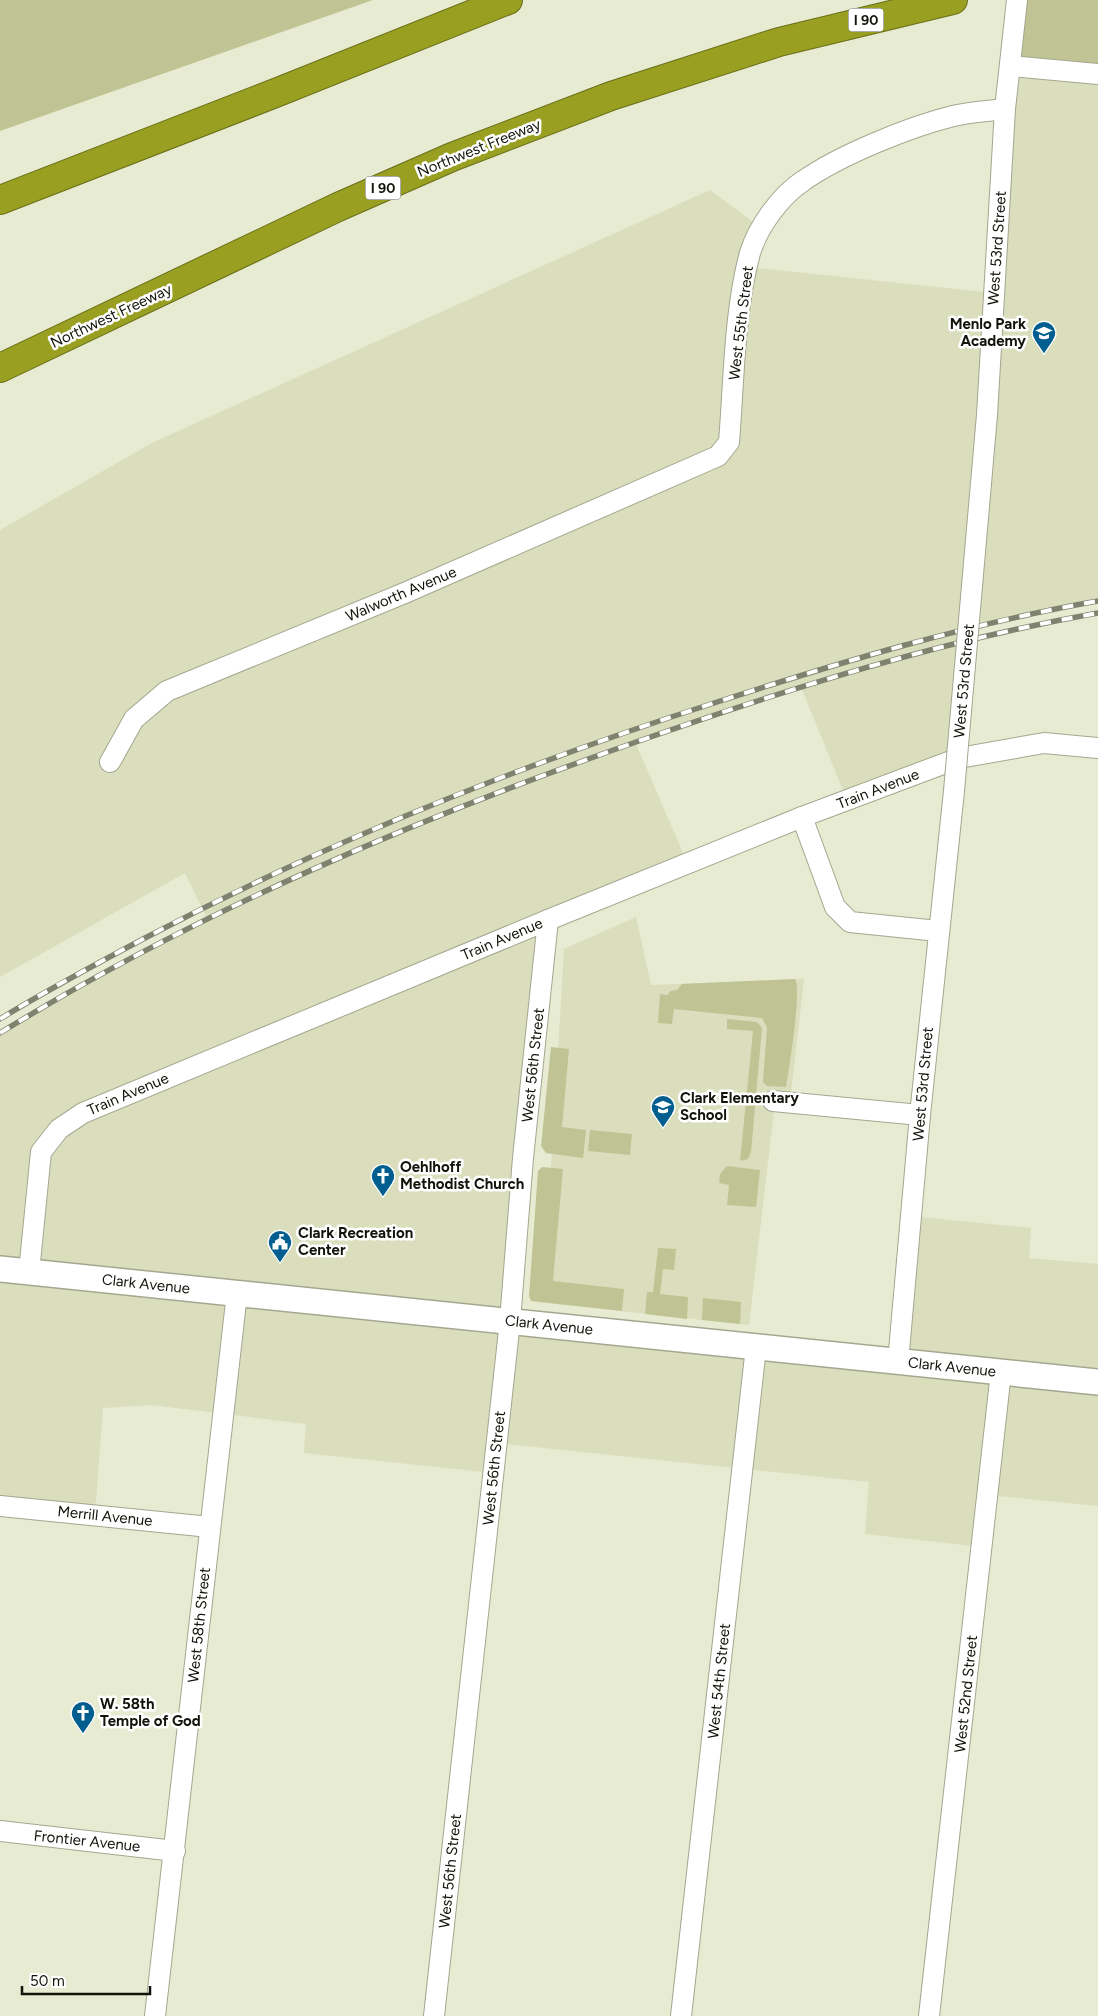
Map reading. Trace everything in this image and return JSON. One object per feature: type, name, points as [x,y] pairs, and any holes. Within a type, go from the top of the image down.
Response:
[{"type":"highway","points":[[0,200],[508,0]]},
{"type":"highway","name":"Northwest Freeway","points":[[0,368],[329,212],[452,157],[611,96],[780,42],[953,0]]},
{"type":"street","name":"West 53rd Street","points":[[898,1362],[938,931],[954,791],[986,415],[1005,109],[1017,0]]},
{"type":"street","points":[[1010,66],[1098,74]]},
{"type":"street","name":"West 55th Street","points":[[718,456],[729,442],[741,299],[750,252],[761,228],[780,204],[802,181],[842,158],[887,139],[953,116],[1005,109]]},
{"type":"street","name":"Walworth Avenue","points":[[110,762],[134,719],[167,691],[414,590],[718,456]]},
{"type":"street","name":"Train Avenue","points":[[29,1272],[41,1152],[60,1129],[83,1113],[548,920],[802,818],[959,758],[1044,743],[1098,748]]},
{"type":"street","points":[[802,818],[835,907],[850,922],[938,931]]},
{"type":"street","name":"West 56th Street","points":[[434,2016],[510,1321],[523,1158],[548,920]]},
{"type":"street","points":[[773,1101],[920,1115]]},
{"type":"street","name":"Clark Avenue","points":[[0,1269],[1098,1382]]},
{"type":"street","name":"West 58th Street","points":[[155,2016],[237,1293]]},
{"type":"street","name":"West 54th Street","points":[[681,2016],[756,1347]]},
{"type":"street","name":"West 52nd Street","points":[[929,2016],[1001,1372]]},
{"type":"street","name":"Merrill Avenue","points":[[0,1506],[210,1527]]},
{"type":"street","name":"Frontier Avenue","points":[[0,1831],[174,1851]]},
{"type":"shaded area","points":[[0,0],[373,0],[0,131]]},
{"type":"shaded area","points":[[1017,0],[1098,0],[1098,74],[1010,66]]},
{"type":"shaded area","points":[[1010,66],[1098,74],[1098,601],[1039,611],[968,628],[957,760],[847,800],[801,687],[635,742],[688,864],[548,920],[510,1320],[898,1362],[911,1216],[1031,1228],[1029,1258],[1098,1264],[1098,1506],[988,1495],[982,1547],[865,1534],[869,1482],[497,1443],[494,1473],[304,1453],[306,1424],[151,1405],[103,1408],[95,1515],[0,1506],[0,1033],[85,984],[208,920],[185,873],[0,977],[0,530],[152,443],[710,190],[761,228],[747,267],[994,293]]},
{"type":"shaded area","name":"Clark Elementary School","points":[[636,917],[651,985],[804,979],[790,1102],[775,1102],[749,1325],[538,1302],[552,1154],[564,949]]},
{"type":"shaded area","points":[[795,979],[797,986],[796,1013],[786,1087],[767,1086],[763,1082],[767,1027],[762,1018],[674,1009],[672,1024],[658,1023],[660,994],[668,995],[670,991],[677,990],[682,984]]},
{"type":"shaded area","points":[[727,1019],[757,1022],[762,1028],[751,1152],[748,1159],[740,1161],[753,1031],[727,1029]]},
{"type":"shaded area","points":[[551,1047],[569,1049],[562,1127],[586,1130],[583,1158],[546,1153],[541,1146]]},
{"type":"shaded area","points":[[590,1130],[632,1134],[630,1155],[588,1151]]},
{"type":"shaded area","points":[[727,1166],[760,1170],[756,1207],[727,1205],[729,1185],[719,1183],[720,1174]]},
{"type":"shaded area","points":[[542,1167],[563,1169],[553,1281],[624,1289],[622,1311],[531,1301],[529,1296],[538,1171]]},
{"type":"shaded area","points":[[658,1248],[676,1249],[674,1270],[663,1269],[660,1294],[688,1297],[687,1319],[645,1314],[647,1292],[653,1292]]},
{"type":"shaded area","points":[[703,1298],[741,1302],[740,1324],[702,1320]]},
{"type":"railway","points":[[0,1019],[90,967],[214,903],[353,838],[496,780],[641,727],[904,645],[1049,610],[1098,601]]},
{"type":"railway","points":[[0,1033],[152,947],[231,908],[310,871],[472,803],[636,742],[807,685],[922,652],[1039,624],[1098,613]]},
{"type":"place","name":"Menlo Park Academy","points":[[1044,354]]},
{"type":"place","name":"Clark Elementary School","points":[[663,1128]]},
{"type":"place","name":"Oehlhoff Methodist Church","points":[[383,1197]]},
{"type":"place","name":"Clark Recreation Center","points":[[280,1263]]},
{"type":"place","name":"W. 58th Temple of God","points":[[83,1734]]}]
